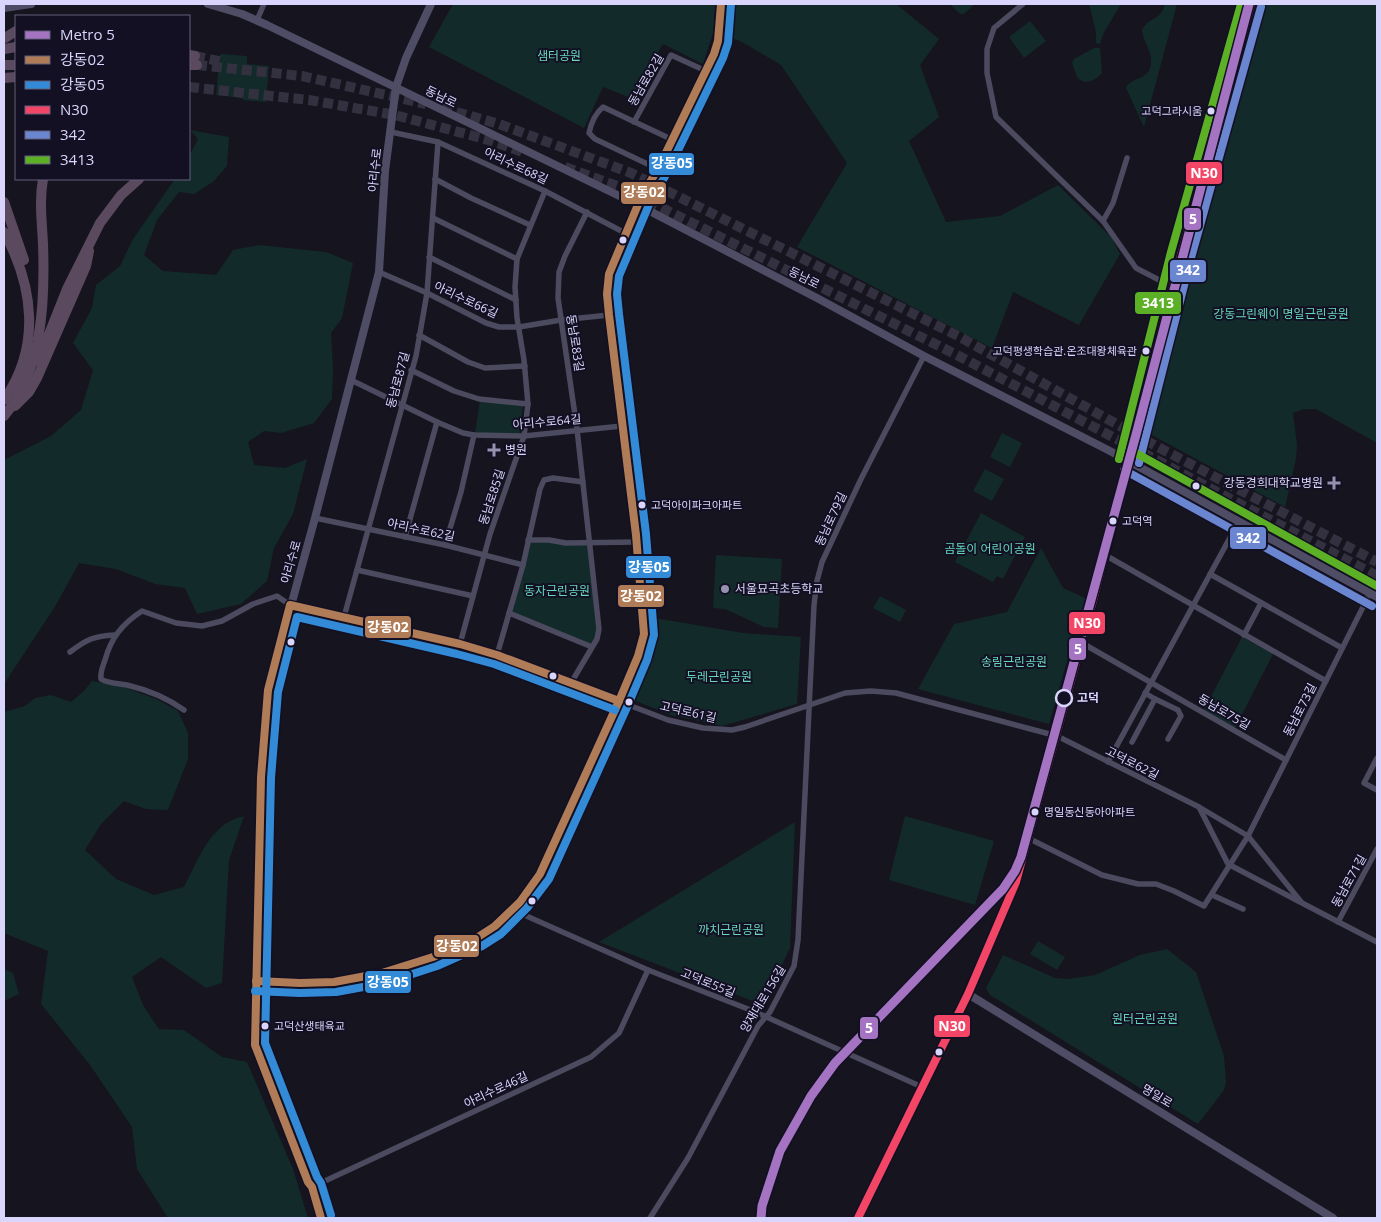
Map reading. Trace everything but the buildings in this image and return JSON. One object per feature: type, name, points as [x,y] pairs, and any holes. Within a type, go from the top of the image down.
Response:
[{"type":"highway","points":[[5,38],[15,32]]},
{"type":"highway","points":[[25,384],[33,359],[43,298],[44,266],[40,207],[43,180]]},
{"type":"highway","points":[[4,416],[25,384],[45,344],[67,289],[100,223],[121,195],[138,180]]},
{"type":"highway","points":[[4,202],[24,261],[30,314],[29,342],[23,364],[4,400]]},
{"type":"highway","points":[[4,232],[13,248],[28,292]]},
{"type":"highway","points":[[4,239],[13,248]]},
{"type":"highway","points":[[4,416],[23,400],[37,378],[86,266],[91,239]]},
{"type":"main road","points":[[4,8],[31,4]]},
{"type":"main road","name":"동남로","points":[[208,4],[257,20],[638,205],[924,356],[1129,461],[1373,595]]},
{"type":"main road","name":"아리수로","points":[[321,1218],[312,1187],[308,1182],[289,1136],[255,1045],[262,777],[268,690],[379,272],[385,171],[396,87],[406,58],[431,4]]},
{"type":"main road","points":[[858,1218],[968,994],[1016,882],[1082,643],[1173,285],[1251,4]]},
{"type":"main road","name":"명일로","points":[[968,994],[1333,1218]]},
{"type":"street","points":[[257,20],[264,4]]},
{"type":"street","points":[[256,981],[314,984],[341,981],[388,972],[453,948],[494,926],[513,910],[525,898],[540,874],[619,701],[638,656],[644,634],[636,542],[609,316],[607,294],[609,274],[638,205],[673,140],[706,71],[718,41],[721,4]]},
{"type":"street","points":[[1023,4],[994,28],[987,49],[987,73],[996,117],[1103,221],[1136,268],[1173,285]]},
{"type":"street","name":"동남로82길","points":[[634,122],[670,55],[706,71]]},
{"type":"street","name":"동남로82길","points":[[658,169],[595,139],[589,132],[590,126],[603,108],[673,140]]},
{"type":"street","name":"아리수로68길","points":[[391,132],[438,142],[545,191],[627,234]]},
{"type":"street","name":"동남로87길","points":[[344,618],[412,370],[419,335],[427,293],[438,142]]},
{"type":"street","points":[[1103,221],[1113,203],[1127,158]]},
{"type":"street","points":[[435,178],[471,198],[530,225]]},
{"type":"street","name":"동남로85길","points":[[460,644],[503,494],[524,436],[528,404],[516,300],[517,259],[545,191]]},
{"type":"street","name":"동남로83길","points":[[570,683],[597,639],[599,629],[577,429],[558,298],[559,272],[587,212]]},
{"type":"street","points":[[433,218],[517,259]]},
{"type":"street","points":[[430,256],[516,300]]},
{"type":"street","name":"아리수로66길","points":[[379,272],[427,293],[486,323],[499,327],[519,328],[561,320],[609,316]]},
{"type":"street","points":[[419,335],[468,362],[485,368],[525,366]]},
{"type":"street","name":"동남로79길","points":[[809,705],[814,605],[822,562],[861,479],[924,356]]},
{"type":"street","points":[[412,370],[454,391],[479,399],[528,404]]},
{"type":"street","name":"아리수로64길","points":[[351,380],[437,422],[474,436],[524,436],[577,429],[622,426]]},
{"type":"street","points":[[405,537],[437,422]]},
{"type":"street","points":[[445,545],[461,492],[474,436]]},
{"type":"street","points":[[497,655],[523,565],[544,480],[553,478],[582,482]]},
{"type":"street","name":"아리수로62길","points":[[315,518],[485,554],[523,565]]},
{"type":"street","points":[[1108,762],[1239,521]]},
{"type":"street","points":[[528,540],[549,540],[566,543],[636,542]]},
{"type":"street","points":[[1105,555],[1326,681]]},
{"type":"street","points":[[356,570],[473,596]]},
{"type":"street","points":[[1210,574],[1342,648]]},
{"type":"street","name":"동남로73길","points":[[1212,895],[1248,836],[1342,648],[1373,595]]},
{"type":"street","name":"고덕로61길","points":[[115,635],[142,611],[176,623],[202,626],[222,621],[253,604],[277,596],[290,605],[460,644],[497,655],[668,720],[703,728],[732,730],[845,693],[871,690],[896,693],[1057,736]]},
{"type":"street","points":[[1244,635],[1261,602]]},
{"type":"street","points":[[509,613],[592,647]]},
{"type":"street","points":[[70,652],[99,635],[115,635],[100,674],[101,679],[106,682],[126,684],[144,690],[174,703],[184,710]]},
{"type":"street","name":"동남로75길","points":[[1082,643],[1286,760]]},
{"type":"street","points":[[1145,693],[1178,710],[1181,716],[1168,739]]},
{"type":"street","points":[[1132,742],[1154,699]]},
{"type":"street","name":"양재대로156길","points":[[650,1218],[688,1158],[758,1026],[770,1012],[794,966],[798,940],[809,705]]},
{"type":"street","name":"고덕로62길","points":[[1057,736],[1199,807],[1248,836],[1302,903]]},
{"type":"street","points":[[1377,758],[1364,783],[1377,790]]},
{"type":"street","name":"고덕로62길","points":[[1199,807],[1228,864],[1377,942]]},
{"type":"street","points":[[1028,838],[1102,875],[1138,884],[1156,884],[1204,906],[1212,895],[1243,909]]},
{"type":"street","name":"동남로71길","points":[[1338,922],[1377,849]]},
{"type":"street","name":"고덕로55길","points":[[513,910],[648,970],[752,1011],[922,1087]]},
{"type":"street","name":"아리수로46길","points":[[312,1187],[591,1057],[619,1033],[648,970]]},
{"type":"green space","name":"샘터공원","points":[[453,4],[715,4],[713,33],[703,64],[663,44],[631,98],[603,87],[584,128],[429,47]]},
{"type":"green space","points":[[731,4],[896,4],[939,39],[920,65],[939,117],[909,141],[946,222],[1000,216],[1058,185],[1111,237],[1120,254],[1079,325],[1013,292],[992,348],[797,247],[847,163],[781,65],[742,42],[729,37]]},
{"type":"green space","points":[[950,4],[975,4],[964,14],[960,14]]},
{"type":"green space","points":[[1089,4],[1121,4],[1103,34],[1100,44],[1096,43],[1096,32]]},
{"type":"green space","points":[[1165,4],[1177,4],[1144,127],[1126,88],[1128,84],[1144,76],[1150,70],[1151,56],[1142,30],[1161,13]]},
{"type":"green space","name":"강동그린웨이 명일근린공원","points":[[1266,4],[1377,4],[1377,443],[1316,409],[1304,409],[1293,413],[1297,445],[1296,459],[1285,507],[1148,433]]},
{"type":"green space","points":[[1030,21],[1046,41],[1024,58],[1009,37]]},
{"type":"green space","points":[[1094,48],[1100,48],[1102,73],[1098,77],[1085,82],[1079,79],[1072,63],[1074,59]]},
{"type":"green space","points":[[220,54],[247,56],[247,64],[269,66],[266,102],[243,100],[243,97],[216,95]]},
{"type":"green space","points":[[190,130],[229,137],[227,166],[213,182],[194,194],[179,192],[157,220],[144,255],[163,271],[216,275],[233,250],[259,245],[326,252],[353,263],[342,318],[331,333],[332,399],[314,423],[281,433],[264,431],[248,442],[254,465],[285,468],[307,459],[293,514],[274,548],[267,581],[241,604],[197,614],[185,588],[155,584],[116,569],[79,563],[56,605],[4,684],[4,460],[51,436],[81,410],[93,370],[73,343],[92,308],[96,285],[120,266],[133,239],[174,180],[190,180],[190,154],[198,139]]},
{"type":"green space","points":[[480,400],[523,405],[519,437],[475,434]]},
{"type":"green space","points":[[1002,433],[1022,443],[1010,467],[990,457]]},
{"type":"green space","points":[[985,469],[1004,479],[992,501],[973,491]]},
{"type":"green space","name":"곰돌이 어린이공원","points":[[981,513],[1025,537],[1003,579],[997,576],[993,582],[955,562]]},
{"type":"green space","name":"동자근린공원","points":[[528,540],[590,543],[599,629],[592,647],[509,613]]},
{"type":"green space","name":"송림근린공원","points":[[1041,548],[1063,588],[1085,598],[1049,724],[918,689],[954,624],[1007,612]]},
{"type":"green space","points":[[716,555],[782,559],[778,628],[764,627],[725,609],[713,608]]},
{"type":"green space","points":[[880,596],[906,610],[900,622],[873,608]]},
{"type":"green space","name":"두레근린공원","points":[[649,617],[743,633],[801,637],[797,704],[722,726],[671,715],[626,697],[648,634]]},
{"type":"green space","points":[[1242,637],[1273,654],[1235,728],[1204,710]]},
{"type":"green space","points":[[92,681],[121,686],[156,699],[178,711],[188,733],[188,759],[168,810],[146,809],[124,801],[101,824],[85,850],[116,879],[154,895],[184,887],[214,834],[232,820],[244,816],[229,860],[222,983],[206,988],[161,957],[132,977],[144,1007],[159,1029],[184,1030],[222,1057],[247,1062],[293,1169],[308,1218],[168,1218],[137,1169],[132,1127],[90,1065],[41,1004],[48,951],[4,933],[4,712],[25,706],[35,698],[51,695],[71,702]]},
{"type":"green space","points":[[905,816],[994,841],[975,905],[889,880]]},
{"type":"green space","name":"까치근린공원","points":[[795,822],[790,948],[763,1005],[599,942]]},
{"type":"green space","points":[[1038,941],[1065,957],[1057,970],[1030,954]]},
{"type":"green space","name":"원터근린공원","points":[[1167,949],[1196,972],[1224,1056],[1226,1082],[1224,1090],[1198,1124],[990,995],[986,988],[1003,955],[1055,978],[1068,979],[1095,975],[1140,955]]},
{"type":"green space","points":[[4,969],[13,973],[19,994],[4,1001]]},
{"type":"tunnel","points":[[195,56],[224,62]]},
{"type":"tunnel","points":[[197,65],[302,76],[426,104]]},
{"type":"tunnel","points":[[190,87],[309,100],[395,115],[492,141],[525,153]]},
{"type":"tunnel","points":[[442,108],[499,124],[631,173],[958,336],[1156,446],[1377,562]]},
{"type":"tunnel","points":[[565,167],[620,187],[955,354],[1377,576]]},
{"type":"metro line","name":"5","points":[[761,1218],[762,1206],[780,1151],[811,1096],[835,1063],[1003,889],[1015,871],[1021,857],[1137,431],[1249,4]]},
{"type":"transit line","name":"강동02","points":[[256,981],[334,982],[382,973],[433,957],[478,937],[495,926],[520,902],[540,874],[619,701],[638,656],[644,634],[636,535],[609,315],[607,294],[609,274],[642,195],[658,169],[714,54],[718,41],[721,4]]},
{"type":"transit line","name":"3413","points":[[1119,459],[1171,252],[1241,4]]},
{"type":"transit line","name":"N30","points":[[858,1218],[968,994],[1016,882],[1094,597],[1181,255],[1251,4]]},
{"type":"transit line","name":"강동05","points":[[255,991],[336,992],[385,983],[437,966],[482,946],[501,934],[527,908],[549,879],[628,705],[647,660],[654,635],[646,534],[617,294],[619,276],[651,200],[667,173],[723,58],[728,43],[731,5]]},
{"type":"transit line","name":"342","points":[[1139,463],[1191,258],[1261,7]]},
{"type":"transit line","name":"3413","points":[[1134,452],[1377,586]]},
{"type":"transit line","name":"342","points":[[1124,470],[1372,606]]},
{"type":"transit line","name":"강동02","points":[[321,1218],[312,1187],[308,1182],[255,1045],[261,777],[268,690],[290,605],[460,644],[497,655],[619,701]]},
{"type":"transit line","name":"강동05","points":[[331,1215],[321,1183],[265,1043],[271,778],[278,692],[297,617],[494,664],[615,710]]},
{"type":"place","name":"고덕그라시움","points":[[1211,111]]},
{"type":"place","name":"고덕평생학습관.온조대왕체육관","points":[[1146,351]]},
{"type":"place","name":"병원","points":[[494,450]]},
{"type":"place","name":"강동경희대학교병원","points":[[1334,483]]},
{"type":"place","name":"고덕아이파크아파트","points":[[642,505]]},
{"type":"place","name":"고덕역","points":[[1113,521]]},
{"type":"place","name":"서울묘곡초등학교","points":[[725,589]]},
{"type":"place","name":"고덕","points":[[1064,698]]},
{"type":"place","name":"명일동신동아아파트","points":[[1035,812]]},
{"type":"place","name":"고덕산생태육교","points":[[265,1026]]}]
